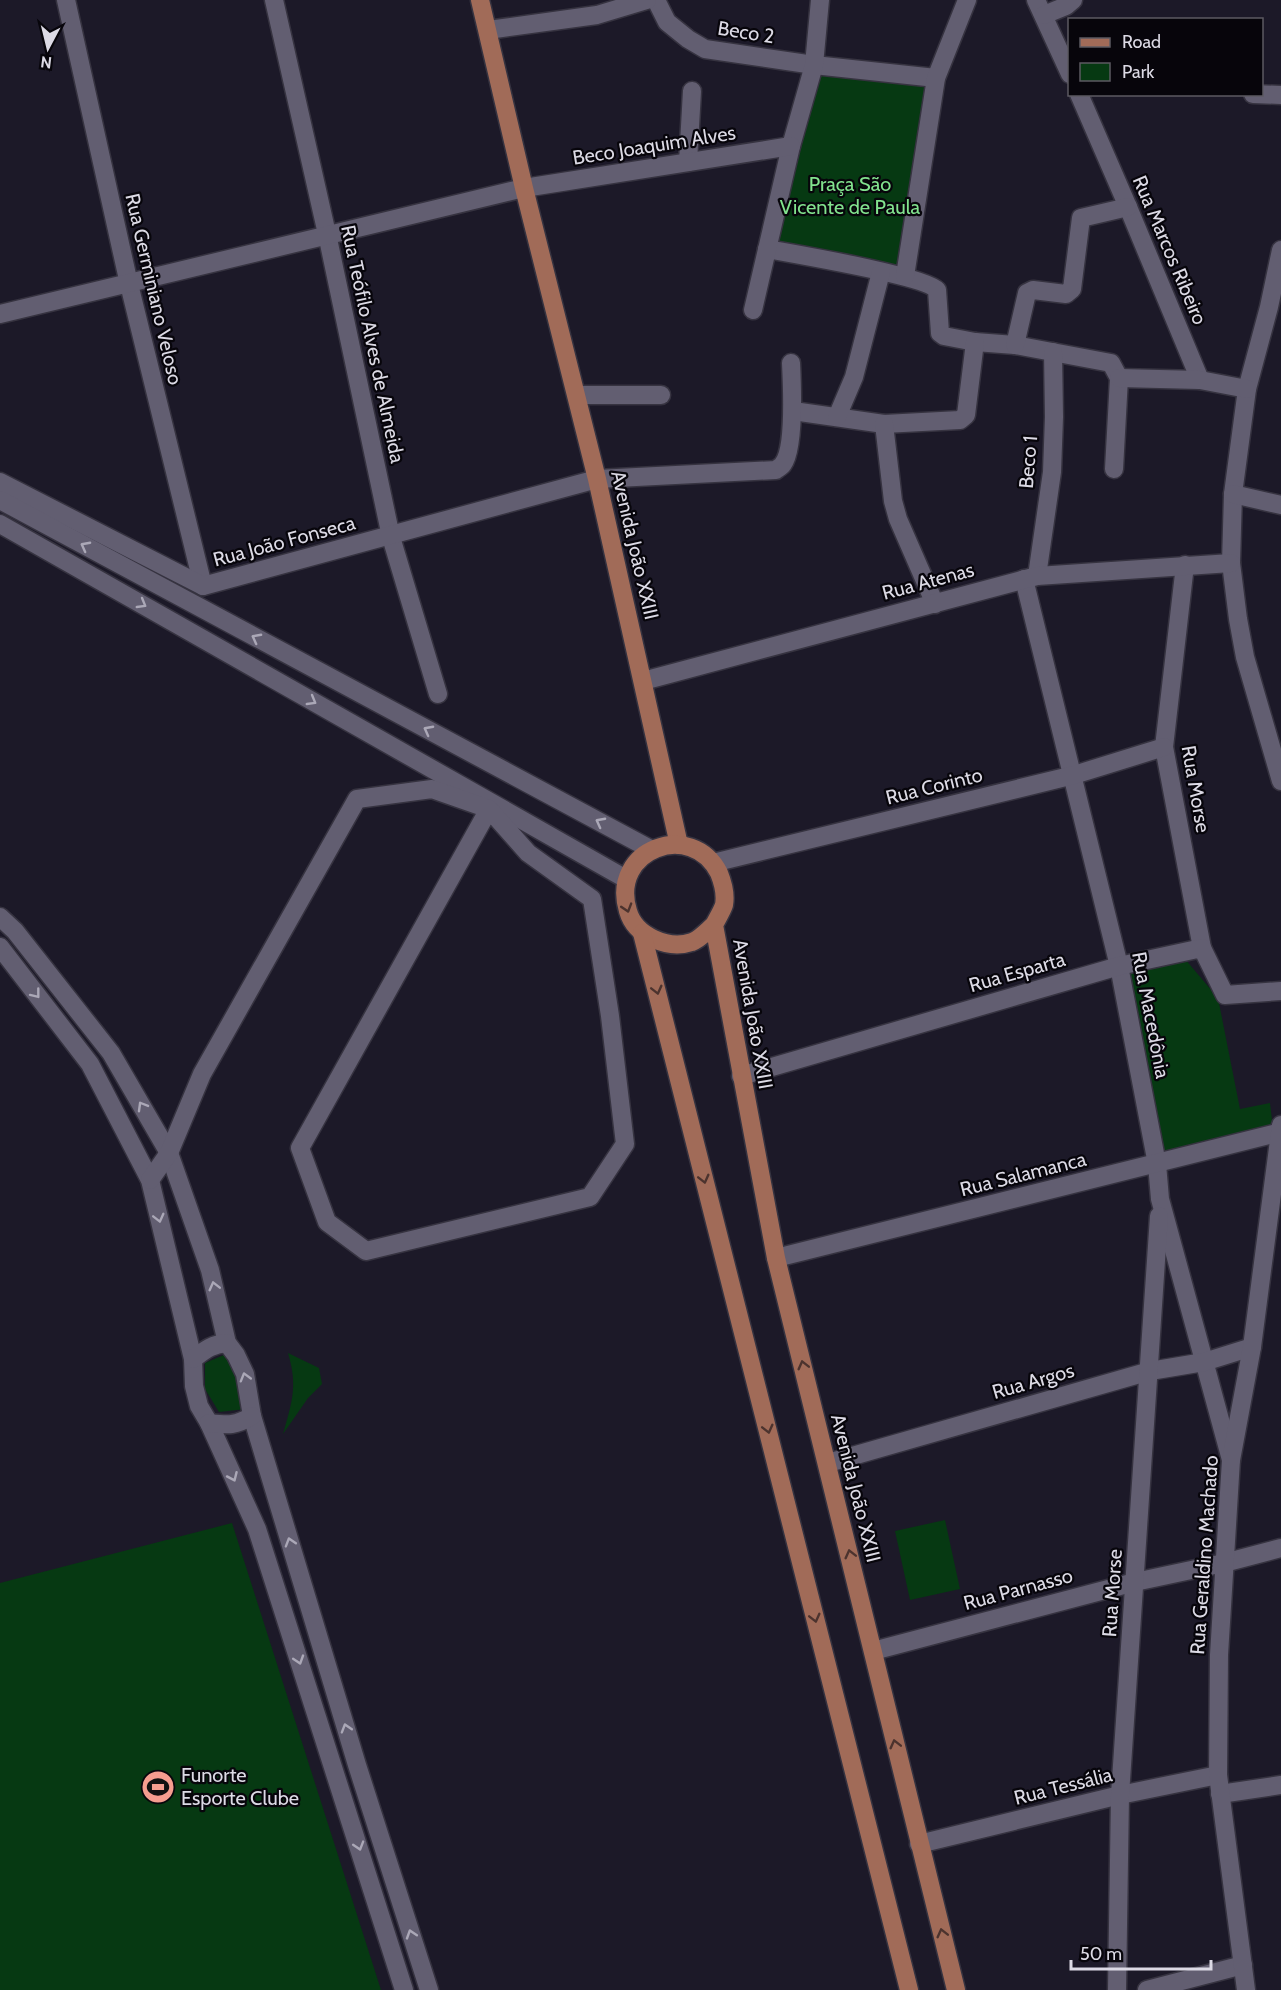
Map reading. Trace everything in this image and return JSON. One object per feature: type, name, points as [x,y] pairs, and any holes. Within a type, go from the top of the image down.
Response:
[{"type":"main road","name":"Avenida João XXIII","points":[[480,0],[524,188],[597,479],[679,844]]},
{"type":"main road","points":[[713,863],[698,850],[679,844],[652,850],[634,864],[626,879],[624,899],[630,918],[642,933],[909,1990]]},
{"type":"main road","name":"Avenida João XXIII","points":[[713,863],[723,883],[724,905],[714,926],[776,1258],[956,1990]]},
{"type":"main road","points":[[642,933],[666,944],[693,942],[714,926]]},
{"type":"street","name":"Rua Germiniano Veloso","points":[[66,0],[129,284],[203,586]]},
{"type":"street","name":"Rua Teófilo Alves de Almeida","points":[[274,0],[327,234],[391,537],[438,694]]},
{"type":"street","points":[[488,30],[597,15],[647,0]]},
{"type":"street","name":"Beco 2","points":[[656,0],[667,22],[705,49],[814,65]]},
{"type":"street","points":[[753,310],[791,146],[814,65],[820,0]]},
{"type":"street","points":[[905,276],[936,78],[967,0]]},
{"type":"street","points":[[1068,70],[1040,8],[1066,6],[1073,0]]},
{"type":"street","points":[[814,65],[936,78]]},
{"type":"street","points":[[688,162],[692,91]]},
{"type":"street","points":[[1263,94],[1281,94]]},
{"type":"street","name":"Rua Marcos Ribeiro","points":[[1080,96],[1200,380]]},
{"type":"street","name":"Beco Joaquim Alves","points":[[0,314],[524,188],[791,146]]},
{"type":"street","points":[[1015,345],[1027,293],[1034,290],[1066,294],[1072,289],[1081,218],[1128,207]]},
{"type":"street","points":[[767,249],[905,276],[936,288],[940,333],[945,336],[1053,352],[1115,370],[1200,380],[1247,389]]},
{"type":"street","points":[[1281,250],[1275,307],[1247,389],[1233,494],[1231,563],[1245,657],[1281,781]]},
{"type":"street","points":[[837,417],[854,377],[881,272]]},
{"type":"street","points":[[791,363],[793,411],[884,424],[960,420],[966,415],[975,342]]},
{"type":"street","name":"Beco 1","points":[[1031,577],[1052,472],[1053,352]]},
{"type":"street","points":[[1114,470],[1115,370]]},
{"type":"street","points":[[577,395],[661,395]]},
{"type":"street","name":"Rua João Fonseca","points":[[0,482],[203,586],[391,537],[597,479],[776,470],[783,464],[786,457],[793,411]]},
{"type":"street","points":[[884,424],[893,501],[898,519],[934,604]]},
{"type":"street","points":[[1233,494],[1281,505]]},
{"type":"street","points":[[0,500],[652,850]]},
{"type":"street","points":[[0,524],[626,879]]},
{"type":"street","name":"Rua Atenas","points":[[643,681],[1031,577],[1231,563]]},
{"type":"street","name":"Rua Morse","points":[[1185,565],[1164,747],[1202,948]]},
{"type":"street","name":"Rua Macedônia","points":[[1031,577],[1119,966],[1157,1164],[1160,1199],[1231,1460]]},
{"type":"street","name":"Rua Corinto","points":[[713,863],[1074,775],[1164,747]]},
{"type":"street","points":[[150,1180],[169,1153],[202,1074],[357,800],[432,789],[489,810],[528,853],[592,899],[610,1016],[625,1144],[590,1197],[366,1251],[327,1222],[300,1148],[489,810]]},
{"type":"street","points":[[0,917],[15,931],[111,1053],[169,1153],[210,1270],[227,1343],[245,1374],[252,1416],[357,1765],[429,1990]]},
{"type":"street","points":[[15,931],[0,946],[90,1064],[150,1180],[193,1359],[194,1386],[199,1406],[256,1529],[336,1772],[404,1990]]},
{"type":"street","points":[[1202,948],[1225,995],[1281,991]]},
{"type":"street","name":"Rua Esparta","points":[[741,1076],[1119,966],[1202,948]]},
{"type":"street","name":"Rua Salamanca","points":[[776,1258],[1157,1164],[1281,1130]]},
{"type":"street","name":"Rua Geraldino Machado","points":[[1246,1990],[1219,1784],[1219,1655],[1231,1460],[1252,1347],[1281,1130]]},
{"type":"street","name":"Rua Morse","points":[[1117,1990],[1120,1795],[1160,1199]]},
{"type":"street","points":[[193,1359],[216,1344],[227,1343]]},
{"type":"street","name":"Rua Argos","points":[[828,1463],[1150,1371],[1204,1362],[1252,1347]]},
{"type":"street","points":[[209,1424],[239,1424],[252,1416]]},
{"type":"street","name":"Rua Parnasso","points":[[873,1651],[1135,1582],[1281,1548]]},
{"type":"street","points":[[336,1772],[357,1765]]},
{"type":"street","name":"Rua Tessália","points":[[919,1844],[1120,1795],[1219,1784],[1281,1785]]},
{"type":"street","points":[[1147,1990],[1243,1965]]},
{"type":"green space","name":"Praça São Vicente de Paula","points":[[814,65],[936,78],[905,276],[767,249]]},
{"type":"green space","points":[[1185,959],[1218,998],[1240,1109],[1270,1103],[1273,1129],[1163,1158],[1125,971]]},
{"type":"green space","points":[[288,1353],[319,1368],[322,1384],[308,1398],[283,1434],[293,1394],[293,1375]]},
{"type":"green space","points":[[226,1354],[242,1377],[246,1409],[219,1412],[205,1389],[205,1363]]},
{"type":"green space","points":[[945,1520],[960,1589],[910,1600],[895,1531]]},
{"type":"green space","name":"Funorte Esporte Clube","points":[[232,1523],[381,1990],[0,1990],[0,1583]]},
{"type":"place","name":"Funorte Esporte Clube","points":[[158,1787]]}]
